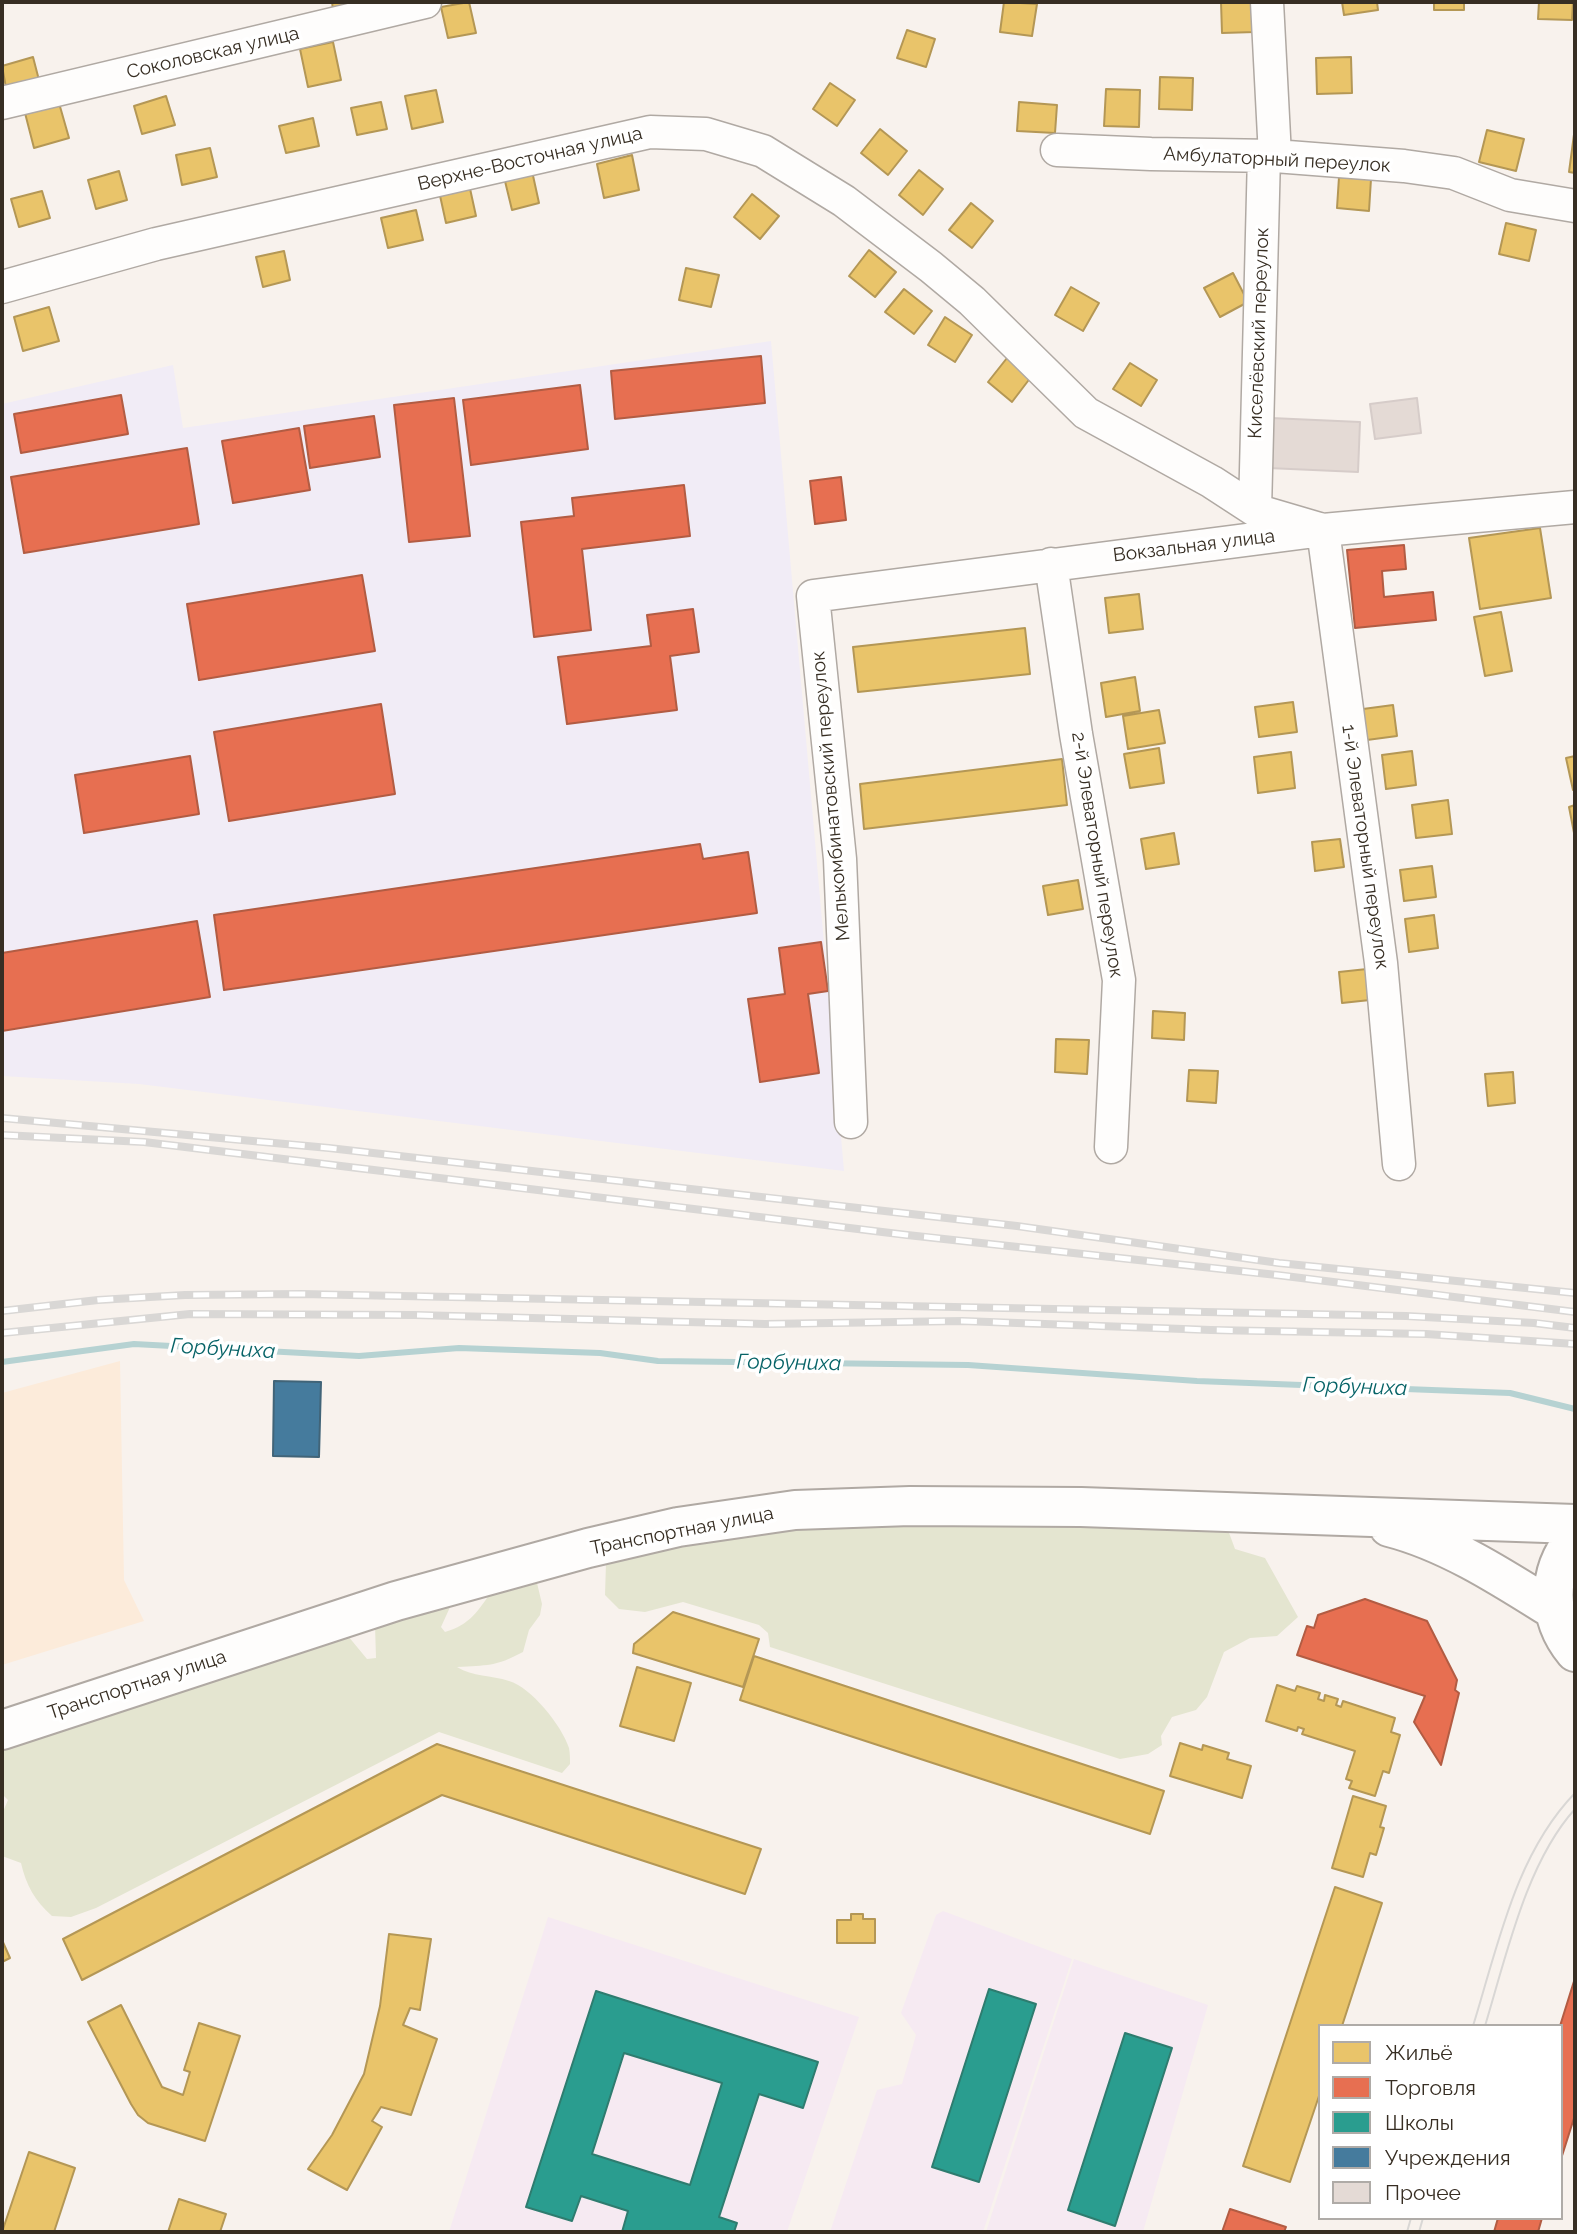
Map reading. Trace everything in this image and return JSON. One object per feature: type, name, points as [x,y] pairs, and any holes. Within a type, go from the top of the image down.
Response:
[{"type":"main road","points":[[1423,1518],[1575,1497]]},
{"type":"main road","name":"Транспортная улица","points":[[2,1730],[396,1601],[587,1548],[678,1527],[795,1510],[910,1506],[1081,1507],[1346,1517]]},
{"type":"main road","points":[[1346,1517],[1575,1524]]},
{"type":"main road","points":[[1346,1517],[1419,1535],[1513,1584],[1554,1610]]},
{"type":"main road","points":[[1575,1538],[1560,1561],[1553,1585],[1554,1610],[1560,1629],[1575,1652]]},
{"type":"street","name":"Соколовская улица","points":[[2,103],[425,2]]},
{"type":"street","name":"Киселёвский переулок","points":[[1255,510],[1270,156],[1267,2]]},
{"type":"street","name":"Верхне-Восточная улица","points":[[2,287],[156,244],[650,132],[706,134],[763,151],[844,201],[972,301],[1086,413],[1212,482],[1255,510],[1323,530]]},
{"type":"street","name":"Амбулаторный переулок","points":[[1057,150],[1270,156],[1404,166],[1454,173],[1510,195],[1575,206]]},
{"type":"street","name":"Вокзальная улица","points":[[813,596],[1323,530],[1575,507]]},
{"type":"street","name":"1-й Элеваторный переулок","points":[[1323,530],[1381,963],[1399,1164]]},
{"type":"street","name":"2-й Элеваторный переулок","points":[[1051,564],[1076,734],[1119,980],[1111,1147]]},
{"type":"street","name":"Мелькомбинатовский переулок","points":[[813,596],[840,859],[851,1122]]},
{"type":"shaded area","points":[[771,341],[844,1171],[139,1084],[2,1076],[2,404],[173,365],[183,428]]},
{"type":"shaded area","points":[[120,1361],[124,1580],[144,1621],[2,1665],[2,1393]]},
{"type":"shaded area","points":[[943,1911],[1072,1959],[983,2232],[830,2232],[877,2090],[902,2084],[916,2035],[901,2013],[936,1915]]},
{"type":"shaded area","points":[[548,1917],[859,2017],[787,2232],[449,2232]]},
{"type":"shaded area","points":[[1074,1959],[1208,2005],[1143,2232],[986,2232]]},
{"type":"green space","points":[[806,1525],[1217,1525],[1228,1530],[1235,1549],[1265,1558],[1298,1617],[1277,1636],[1250,1638],[1224,1652],[1207,1697],[1196,1710],[1172,1717],[1161,1736],[1162,1745],[1148,1754],[1120,1759],[770,1647],[768,1633],[759,1625],[683,1602],[645,1612],[619,1609],[605,1595],[606,1563],[631,1553]]},
{"type":"green space","points":[[518,1583],[537,1583],[542,1604],[540,1615],[529,1630],[523,1652],[498,1663],[457,1667],[469,1673],[509,1681],[536,1699],[553,1719],[569,1748],[570,1764],[562,1773],[439,1732],[96,1908],[71,1917],[52,1916],[32,1892],[21,1863],[2,1856],[2,1814],[8,1800],[2,1794],[2,1738],[348,1636],[367,1659],[376,1658],[375,1625],[451,1605],[441,1627],[445,1632],[467,1621],[493,1589]]},
{"type":"building: Жильё","points":[[332,2],[364,2],[333,10]]},
{"type":"building: Жильё","points":[[469,2],[476,33],[448,38],[441,7]]},
{"type":"building: Жильё","points":[[1004,2],[1037,4],[1032,36],[1000,32]]},
{"type":"building: Жильё","points":[[1221,2],[1254,2],[1255,32],[1222,33]]},
{"type":"building: Жильё","points":[[1342,2],[1377,2],[1378,10],[1344,15]]},
{"type":"building: Жильё","points":[[1434,2],[1464,2],[1464,10],[1434,10]]},
{"type":"building: Жильё","points":[[1539,2],[1573,2],[1572,20],[1538,19]]},
{"type":"building: Жильё","points":[[907,30],[935,39],[926,67],[897,58]]},
{"type":"building: Жильё","points":[[333,42],[341,80],[308,87],[300,49]]},
{"type":"building: Жильё","points":[[33,57],[40,84],[7,93],[2,66]]},
{"type":"building: Жильё","points":[[1351,57],[1352,93],[1317,94],[1316,58]]},
{"type":"building: Жильё","points":[[1160,77],[1193,78],[1192,110],[1159,109]]},
{"type":"building: Жильё","points":[[830,83],[855,100],[837,126],[813,109]]},
{"type":"building: Жильё","points":[[1106,89],[1140,90],[1139,127],[1104,126]]},
{"type":"building: Жильё","points":[[436,90],[443,122],[412,129],[405,96]]},
{"type":"building: Жильё","points":[[166,96],[175,125],[142,134],[134,106]]},
{"type":"building: Жильё","points":[[381,102],[387,129],[357,135],[351,108]]},
{"type":"building: Жильё","points":[[1019,102],[1057,105],[1055,133],[1017,131]]},
{"type":"building: Жильё","points":[[59,103],[69,138],[34,148],[25,113]]},
{"type":"building: Жильё","points":[[313,118],[319,146],[286,153],[279,126]]},
{"type":"building: Жильё","points":[[1575,127],[1575,173],[1569,172]]},
{"type":"building: Жильё","points":[[880,129],[907,151],[888,175],[861,153]]},
{"type":"building: Жильё","points":[[1487,130],[1524,139],[1516,171],[1479,162]]},
{"type":"building: Жильё","points":[[210,148],[217,177],[182,185],[176,155]]},
{"type":"building: Жильё","points":[[632,155],[639,190],[604,198],[597,164]]},
{"type":"building: Жильё","points":[[919,170],[943,189],[923,215],[899,195]]},
{"type":"building: Жильё","points":[[119,171],[127,200],[96,209],[88,180]]},
{"type":"building: Жильё","points":[[532,171],[539,203],[512,210],[504,177]]},
{"type":"building: Жильё","points":[[1339,177],[1371,179],[1369,211],[1337,208]]},
{"type":"building: Жильё","points":[[469,184],[476,216],[446,223],[439,191]]},
{"type":"building: Жильё","points":[[42,191],[50,218],[19,227],[11,199]]},
{"type":"building: Жильё","points":[[752,194],[779,216],[760,239],[734,217]]},
{"type":"building: Жильё","points":[[971,203],[993,221],[972,248],[949,230]]},
{"type":"building: Жильё","points":[[416,210],[423,240],[388,248],[381,218]]},
{"type":"building: Жильё","points":[[1506,223],[1536,230],[1529,261],[1499,254]]},
{"type":"building: Жильё","points":[[869,250],[896,272],[875,297],[849,276]]},
{"type":"building: Жильё","points":[[284,251],[290,280],[263,287],[256,257]]},
{"type":"building: Жильё","points":[[686,268],[719,275],[711,307],[679,300]]},
{"type":"building: Жильё","points":[[1233,273],[1248,302],[1220,317],[1204,288]]},
{"type":"building: Жильё","points":[[1071,287],[1099,303],[1083,331],[1055,315]]},
{"type":"building: Жильё","points":[[904,289],[932,311],[914,334],[885,312]]},
{"type":"building: Жильё","points":[[49,307],[59,341],[23,351],[14,317]]},
{"type":"building: Жильё","points":[[945,317],[972,335],[955,362],[928,345]]},
{"type":"building: Жильё","points":[[1007,358],[1031,377],[1012,402],[988,382]]},
{"type":"building: Жильё","points":[[1130,363],[1157,380],[1141,406],[1113,389]]},
{"type":"building: Жильё","points":[[1540,528],[1551,598],[1480,609],[1469,538]]},
{"type":"building: Жильё","points":[[1139,594],[1143,629],[1109,633],[1105,598]]},
{"type":"building: Жильё","points":[[1501,612],[1512,671],[1485,676],[1474,617]]},
{"type":"building: Жильё","points":[[1025,628],[1030,674],[858,692],[853,647]]},
{"type":"building: Жильё","points":[[1135,677],[1140,711],[1106,717],[1101,683]]},
{"type":"building: Жильё","points":[[1293,702],[1297,732],[1259,737],[1255,707]]},
{"type":"building: Жильё","points":[[1393,705],[1397,736],[1367,740],[1363,709]]},
{"type":"building: Жильё","points":[[1159,710],[1165,743],[1128,749],[1123,716]]},
{"type":"building: Жильё","points":[[1159,748],[1164,783],[1130,788],[1124,754]]},
{"type":"building: Жильё","points":[[1412,751],[1416,785],[1386,789],[1382,755]]},
{"type":"building: Жильё","points":[[1291,752],[1295,788],[1258,793],[1254,757]]},
{"type":"building: Жильё","points":[[1575,756],[1575,790],[1573,790],[1566,758]]},
{"type":"building: Жильё","points":[[1062,759],[1067,805],[864,829],[860,784]]},
{"type":"building: Жильё","points":[[1448,800],[1452,834],[1416,838],[1412,805]]},
{"type":"building: Жильё","points":[[1575,805],[1575,838],[1569,807]]},
{"type":"building: Жильё","points":[[1174,833],[1179,864],[1146,869],[1141,839]]},
{"type":"building: Жильё","points":[[1340,839],[1344,867],[1315,871],[1312,842]]},
{"type":"building: Жильё","points":[[1432,866],[1436,897],[1404,901],[1400,870]]},
{"type":"building: Жильё","points":[[1078,880],[1083,909],[1048,915],[1043,886]]},
{"type":"building: Жильё","points":[[1434,915],[1438,948],[1409,952],[1405,919]]},
{"type":"building: Жильё","points":[[1367,969],[1370,1000],[1342,1003],[1339,972]]},
{"type":"building: Жильё","points":[[1153,1011],[1185,1013],[1184,1040],[1152,1038]]},
{"type":"building: Жильё","points":[[1056,1039],[1089,1040],[1087,1074],[1055,1072]]},
{"type":"building: Жильё","points":[[1189,1070],[1218,1071],[1216,1103],[1187,1101]]},
{"type":"building: Жильё","points":[[1513,1072],[1515,1103],[1488,1106],[1485,1074]]},
{"type":"building: Жильё","points":[[673,1612],[759,1639],[743,1687],[633,1653],[634,1644]]},
{"type":"building: Жильё","points":[[754,1656],[1164,1791],[1150,1834],[740,1700]]},
{"type":"building: Жильё","points":[[637,1667],[691,1683],[674,1741],[620,1726]]},
{"type":"building: Жильё","points":[[1277,1685],[1295,1691],[1297,1686],[1320,1693],[1318,1699],[1324,1701],[1325,1695],[1338,1699],[1336,1705],[1341,1707],[1343,1701],[1395,1718],[1391,1732],[1400,1735],[1389,1773],[1383,1771],[1375,1796],[1349,1788],[1352,1781],[1346,1779],[1355,1751],[1302,1734],[1304,1729],[1298,1727],[1297,1731],[1266,1721]]},
{"type":"building: Жильё","points":[[1180,1743],[1202,1750],[1203,1745],[1229,1753],[1227,1759],[1251,1766],[1242,1798],[1170,1776]]},
{"type":"building: Жильё","points":[[437,1744],[761,1849],[745,1894],[442,1795],[82,1980],[63,1939]]},
{"type":"building: Жильё","points":[[1353,1796],[1386,1806],[1380,1827],[1384,1828],[1376,1855],[1370,1853],[1363,1877],[1332,1868]]},
{"type":"building: Жильё","points":[[1335,1887],[1382,1903],[1343,2024],[1318,2024],[1318,2099],[1290,2182],[1243,2166]]},
{"type":"building: Жильё","points":[[851,1914],[863,1914],[863,1919],[875,1919],[875,1943],[837,1943],[837,1920],[851,1920]]},
{"type":"building: Жильё","points":[[389,1934],[431,1939],[420,2010],[410,2008],[403,2025],[437,2039],[411,2115],[381,2107],[372,2121],[382,2127],[347,2190],[308,2169],[332,2135],[364,2074],[380,2006]]},
{"type":"building: Жильё","points":[[2,1940],[10,1958],[2,1962]]},
{"type":"building: Жильё","points":[[121,2005],[162,2087],[183,2095],[190,2072],[184,2070],[199,2023],[240,2036],[205,2141],[148,2123],[138,2115],[131,2104],[88,2022]]},
{"type":"building: Жильё","points":[[29,2152],[75,2168],[54,2232],[2,2232]]},
{"type":"building: Жильё","points":[[179,2199],[226,2214],[220,2232],[168,2232]]},
{"type":"building: Торговля","points":[[761,356],[765,403],[615,419],[611,371]]},
{"type":"building: Торговля","points":[[580,385],[588,449],[471,465],[463,400]]},
{"type":"building: Торговля","points":[[121,395],[128,434],[21,453],[14,414]]},
{"type":"building: Торговля","points":[[454,398],[470,536],[409,542],[394,405]]},
{"type":"building: Торговля","points":[[374,416],[380,457],[310,468],[304,426]]},
{"type":"building: Торговля","points":[[299,428],[310,490],[233,503],[222,441]]},
{"type":"building: Торговля","points":[[187,448],[199,524],[24,553],[11,477]]},
{"type":"building: Торговля","points":[[841,477],[846,520],[815,524],[810,481]]},
{"type":"building: Торговля","points":[[684,485],[690,536],[582,549],[591,630],[534,637],[521,522],[574,516],[572,498]]},
{"type":"building: Торговля","points":[[1404,545],[1406,569],[1382,571],[1384,597],[1433,592],[1436,620],[1355,628],[1347,550]]},
{"type":"building: Торговля","points":[[362,575],[375,651],[199,680],[187,604]]},
{"type":"building: Торговля","points":[[693,609],[699,652],[670,656],[677,710],[567,724],[558,657],[651,646],[647,615]]},
{"type":"building: Торговля","points":[[381,704],[395,794],[229,821],[214,732]]},
{"type":"building: Торговля","points":[[190,756],[199,814],[84,833],[75,775]]},
{"type":"building: Торговля","points":[[700,844],[703,859],[748,852],[757,913],[224,990],[214,915]]},
{"type":"building: Торговля","points":[[197,921],[210,997],[2,1031],[2,953]]},
{"type":"building: Торговля","points":[[821,942],[828,991],[808,994],[819,1073],[760,1082],[748,999],[785,994],[779,948]]},
{"type":"building: Торговля","points":[[1365,1599],[1427,1621],[1457,1680],[1455,1690],[1459,1693],[1441,1765],[1414,1722],[1425,1696],[1297,1655],[1307,1626],[1314,1628],[1318,1615]]},
{"type":"building: Торговля","points":[[1575,1978],[1575,2115],[1563,2153],[1563,2024],[1561,2024]]},
{"type":"building: Торговля","points":[[1230,2209],[1286,2227],[1284,2232],[1222,2232]]},
{"type":"building: Торговля","points":[[1497,2220],[1541,2220],[1538,2232],[1494,2232]]},
{"type":"building: Школы","points":[[989,1989],[1036,2004],[979,2182],[932,2167]]},
{"type":"building: Школы","points":[[596,1991],[818,2062],[803,2108],[759,2094],[719,2217],[737,2223],[734,2232],[622,2232],[628,2211],[581,2196],[572,2221],[526,2207]],"holes":[[[624,2053],[722,2083],[690,2185],[592,2154]]]},
{"type":"building: Школы","points":[[1125,2033],[1172,2048],[1115,2226],[1068,2210]]},
{"type":"building: Учреждения","points":[[274,1381],[321,1382],[319,1457],[273,1456]]},
{"type":"building: Прочее","points":[[1417,398],[1421,433],[1375,439],[1370,404]]},
{"type":"building: Прочее","points":[[1271,418],[1360,422],[1358,472],[1268,468]]},
{"type":"waterway","name":"Горбуниха","points":[[2,1362],[134,1344],[359,1356],[459,1348],[600,1353],[658,1361],[968,1365],[1197,1381],[1510,1393],[1575,1409]]},
{"type":"tram line","points":[[1474,2024],[1500,1933],[1523,1873],[1537,1844],[1575,1793]]},
{"type":"tram line","points":[[1486,2024],[1510,1941],[1531,1883],[1543,1856],[1575,1809]]},
{"type":"tram line","points":[[1407,2232],[1410,2220]]},
{"type":"tram line","points":[[1419,2232],[1422,2220]]},
{"type":"railway","points":[[2,1118],[329,1148],[1017,1226],[1279,1263],[1575,1293]]},
{"type":"railway","points":[[2,1135],[144,1142],[907,1235],[1277,1275],[1575,1312]]},
{"type":"railway","points":[[2,1311],[98,1300],[185,1295],[301,1294],[1406,1316],[1575,1328]]},
{"type":"railway","points":[[2,1333],[190,1314],[415,1315],[765,1324],[962,1321],[1426,1334],[1575,1344]]}]
